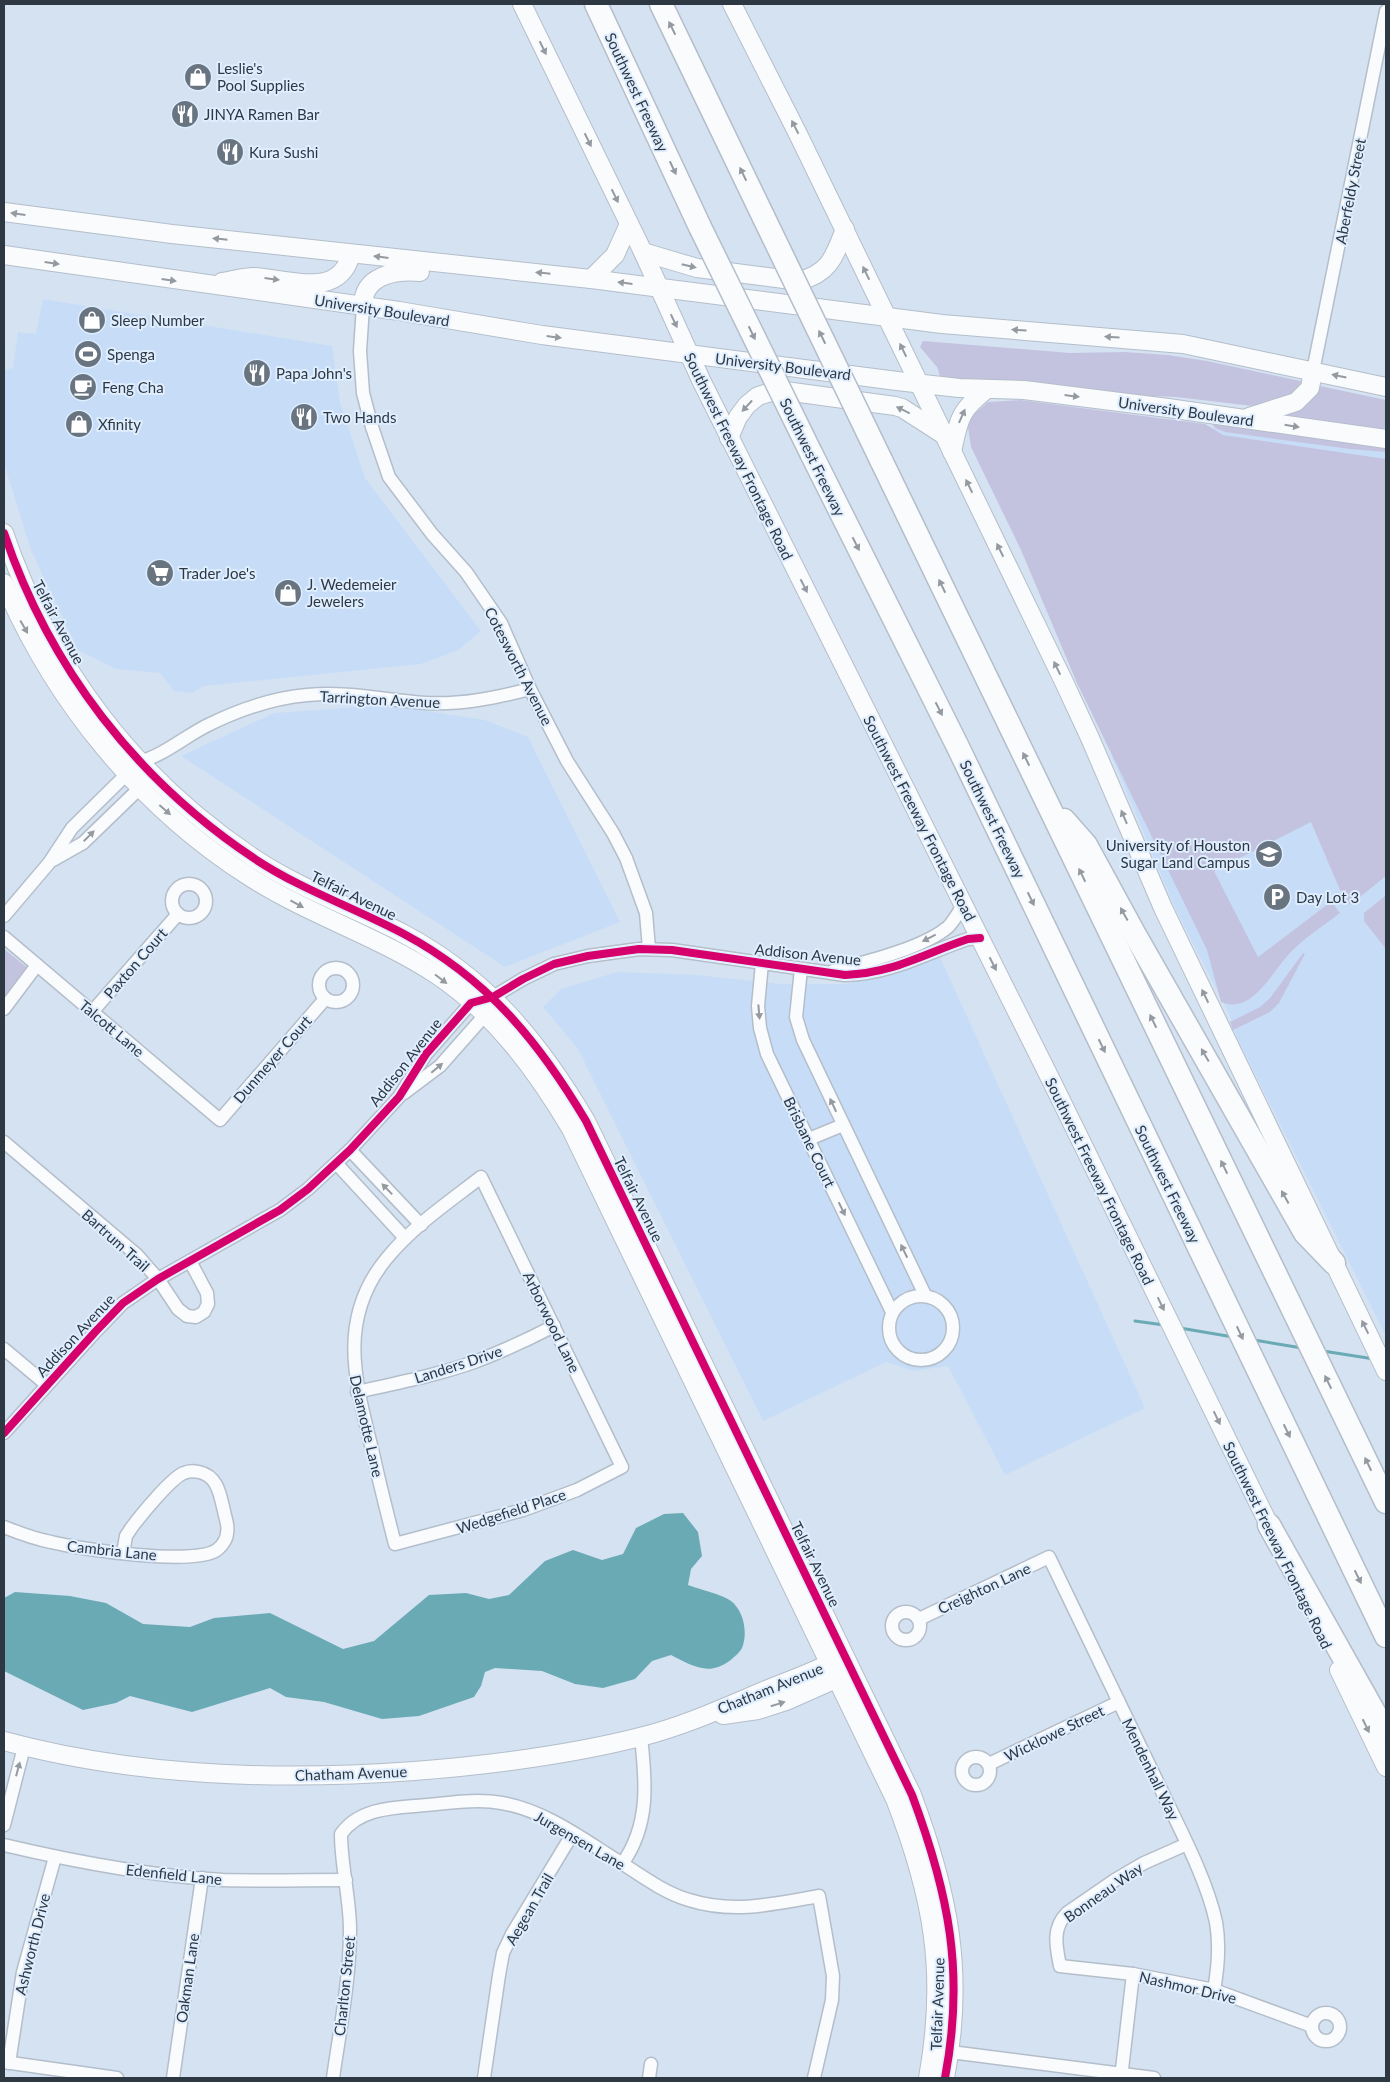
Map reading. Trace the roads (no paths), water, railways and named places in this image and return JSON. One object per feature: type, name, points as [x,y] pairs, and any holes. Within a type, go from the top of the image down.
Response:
[{"type":"highway","name":"Southwest Freeway","points":[[596,4],[700,227],[957,745],[1386,1636]]},
{"type":"highway","points":[[661,4],[1386,1502]]},
{"type":"highway","points":[[1048,803],[1086,845],[1305,1234],[1334,1264]]},
{"type":"highway","points":[[1269,1524],[1386,1734]]},
{"type":"main road","name":"Southwest Freeway Frontage Road","points":[[522,4],[643,252],[689,354],[730,438],[1196,1374],[1386,1766]]},
{"type":"main road","points":[[732,4],[845,230],[1090,738],[1163,908],[1386,1371]]},
{"type":"main road","points":[[4,212],[351,254],[592,279],[951,325],[1183,344],[1386,387]]},
{"type":"main road","points":[[592,279],[615,255],[629,224]]},
{"type":"main road","points":[[643,252],[697,268],[799,281],[810,278],[829,265],[845,230]]},
{"type":"main road","points":[[207,285],[251,277],[322,283],[340,275],[349,262],[351,254]]},
{"type":"main road","name":"University Boulevard","points":[[4,256],[363,306],[542,335],[919,384],[1024,390],[1244,418],[1386,439]]},
{"type":"main road","points":[[363,306],[364,295],[369,286],[391,272],[404,270],[473,276],[499,269]]},
{"type":"main road","points":[[1244,418],[1296,402],[1310,388],[1313,371]]},
{"type":"main road","points":[[952,452],[962,414],[969,403],[986,389]]},
{"type":"main road","points":[[730,438],[738,418],[746,405],[758,396],[778,390],[895,406],[902,408],[944,435]]},
{"type":"main road","name":"Telfair Avenue","points":[[4,534],[10,589],[34,611],[57,651],[133,768],[204,844],[250,878],[429,971],[471,1003],[500,1029],[524,1056],[571,1129],[841,1667],[912,1795],[938,1869],[952,1943],[954,1982],[941,2050],[928,2078]]},
{"type":"main road","name":"Telfair Avenue","points":[[146,782],[257,860],[294,881],[404,934],[443,959],[493,997],[536,1045],[562,1081],[586,1122],[841,1667]]},
{"type":"main road","name":"Chatham Avenue","points":[[4,1743],[96,1761],[163,1770],[235,1775],[376,1774],[517,1762],[641,1737],[841,1667]]},
{"type":"main road","name":"Telfair Avenue","points":[[941,2050],[945,2078]]},
{"type":"street","name":"Aberfeldy Street","points":[[1313,371],[1386,11]]},
{"type":"street","name":"Cotesworth Avenue","points":[[363,306],[360,351],[363,393],[389,477],[432,534],[471,579],[500,623],[566,761],[614,834],[626,858],[646,913],[649,949]]},
{"type":"street","name":"Tarrington Avenue","points":[[4,916],[49,863],[72,828],[133,768],[205,727],[232,714],[263,704],[307,695],[344,694],[424,703],[448,703],[488,700],[530,689]]},
{"type":"street","name":"Tarrington Avenue","points":[[49,863],[83,843],[146,782]]},
{"type":"street","name":"Addison Avenue","points":[[830,972],[899,951],[930,938],[948,926],[963,905]]},
{"type":"street","name":"Paxton Court","points":[[92,1012],[178,914]]},
{"type":"street","name":"Talcott Lane","points":[[4,937],[220,1120]]},
{"type":"street","name":"Addison Avenue","points":[[399,1097],[426,1054],[471,1003],[493,997],[523,979],[554,964],[588,956],[649,949],[672,950],[845,975],[868,974],[887,970],[963,941],[980,938]]},
{"type":"street","name":"Brisbane Court","points":[[762,964],[758,1006],[760,1028],[768,1054],[892,1312]]},
{"type":"street","points":[[4,1008],[37,965]]},
{"type":"street","points":[[801,969],[796,1016],[803,1040],[925,1295]]},
{"type":"street","name":"Addison Avenue","points":[[4,1433],[123,1303],[158,1279],[280,1210],[308,1189],[350,1150],[399,1097],[440,1066],[485,1015],[493,997]]},
{"type":"street","name":"Dunmeyer Court","points":[[220,1120],[325,999]]},
{"type":"street","points":[[808,1139],[843,1126]]},
{"type":"street","name":"Bartrum Trail","points":[[4,1142],[137,1255],[158,1279],[178,1308],[187,1316],[196,1317],[204,1312],[208,1304],[207,1293],[190,1261]]},
{"type":"street","points":[[350,1150],[421,1225]]},
{"type":"street","points":[[336,1163],[405,1238]]},
{"type":"street","name":"Delamotte Lane","points":[[395,1544],[357,1392],[353,1348],[356,1325],[372,1279],[386,1258],[405,1238],[481,1176]]},
{"type":"street","name":"Arborwood Lane","points":[[481,1176],[622,1467]]},
{"type":"street","points":[[925,1295],[935,1298],[944,1304],[950,1312],[953,1322],[953,1333],[950,1343],[935,1357],[925,1360],[914,1360],[904,1356],[896,1349],[890,1339],[888,1328],[892,1312],[903,1300],[914,1296],[925,1295]]},
{"type":"street","name":"Landers Drive","points":[[357,1392],[476,1362],[554,1326]]},
{"type":"street","points":[[4,1349],[47,1385]]},
{"type":"street","name":"Wedgefield Place","points":[[395,1544],[523,1510],[577,1490],[622,1467]]},
{"type":"street","name":"Cambria Lane","points":[[4,1527],[50,1542],[82,1548],[123,1553],[149,1556],[202,1556],[220,1548],[227,1534],[228,1526],[218,1487],[208,1475],[186,1472],[175,1479],[132,1527],[126,1536],[123,1553]]},
{"type":"street","name":"Creighton Lane","points":[[919,1619],[1050,1557]]},
{"type":"street","name":"Mendenhall Way","points":[[1050,1557],[1187,1844],[1209,1898],[1216,1923],[1218,1961],[1214,1990]]},
{"type":"street","name":"Wicklowe Street","points":[[990,1764],[1119,1702]]},
{"type":"street","points":[[622,1864],[631,1851],[638,1835],[645,1806],[646,1779],[641,1737]]},
{"type":"street","points":[[4,1825],[24,1747]]},
{"type":"street","name":"Jurgensen Lane","points":[[341,1834],[355,1819],[370,1813],[410,1806],[478,1801],[502,1803],[526,1809],[552,1820],[662,1888],[686,1900],[708,1906],[756,1907],[819,1896],[831,1954],[833,1976],[832,2000],[814,2078]]},
{"type":"street","name":"Aegean Trail","points":[[484,2078],[498,1974],[503,1953],[512,1934],[573,1833]]},
{"type":"street","name":"Charlton Street","points":[[333,2078],[350,1961],[350,1928],[341,1834]]},
{"type":"street","name":"Bonneau Way","points":[[1060,1966],[1056,1944],[1056,1930],[1060,1920],[1067,1913],[1115,1880],[1144,1863],[1187,1844]]},
{"type":"street","name":"Edenfield Lane","points":[[4,1845],[101,1866],[202,1878],[346,1880]]},
{"type":"street","name":"Ashworth Drive","points":[[6,2062],[23,1972],[55,1856]]},
{"type":"street","name":"Oakman Lane","points":[[173,2078],[202,1878]]},
{"type":"street","name":"Nashmor Drive","points":[[1060,1966],[1132,1974],[1214,1990],[1312,2026]]},
{"type":"street","points":[[1121,2076],[1132,1974]]},
{"type":"street","points":[[941,2050],[1121,2076],[1154,2078]]},
{"type":"street","points":[[6,2062],[117,2078]]},
{"type":"street","points":[[649,2078],[651,2064]]},
{"type":"waterway","points":[[1135,1321],[1164,1325]]},
{"type":"waterway","points":[[1180,1328],[1233,1337]]},
{"type":"waterway","points":[[1254,1340],[1302,1348]]},
{"type":"waterway","points":[[1323,1351],[1374,1359]]},
{"type":"place","name":"Leslie's Pool Supplies","points":[[198,77]]},
{"type":"place","name":"JINYA Ramen Bar","points":[[185,114]]},
{"type":"place","name":"Kura Sushi","points":[[230,152]]},
{"type":"place","name":"Sleep Number","points":[[92,320]]},
{"type":"place","name":"Spenga","points":[[88,354]]},
{"type":"place","name":"Papa John's","points":[[257,373]]},
{"type":"place","name":"Feng Cha","points":[[83,387]]},
{"type":"place","name":"Two Hands","points":[[304,417]]},
{"type":"place","name":"Xfinity","points":[[79,424]]},
{"type":"place","name":"Trader Joe's","points":[[160,573]]},
{"type":"place","name":"J. Wedemeier Jewelers","points":[[288,593]]},
{"type":"place","name":"University of Houston Sugar Land Campus","points":[[1269,854]]},
{"type":"place","name":"Day Lot 3","points":[[1277,897]]}]
